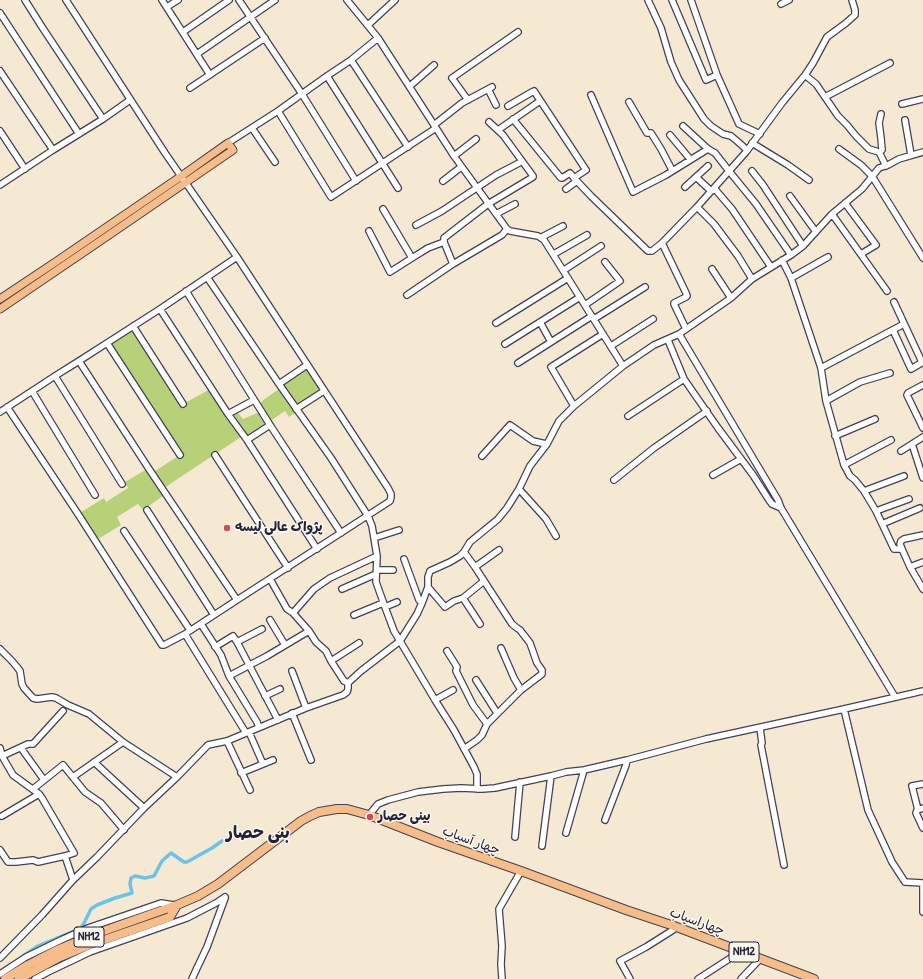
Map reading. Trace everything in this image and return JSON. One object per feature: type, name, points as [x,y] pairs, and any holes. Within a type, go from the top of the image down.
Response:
[{"type":"highway","name":"چهار آسیاب","points":[[5,979],[55,951],[95,934],[198,896],[218,884],[310,816],[319,812],[337,809],[348,809],[369,815],[438,842],[595,898]]},
{"type":"highway","name":"چهاراسیاب","points":[[595,898],[814,979]]},
{"type":"highway","points":[[171,920],[177,905]]},
{"type":"highway","name":"NH12","points":[[19,979],[60,957],[89,945],[171,920]]},
{"type":"main road","points":[[0,299],[228,143],[233,150],[0,309]]},
{"type":"main road","points":[[49,266],[54,273]]},
{"type":"main road","points":[[42,271],[46,278]]},
{"type":"street","points":[[25,0],[103,119]]},
{"type":"street","points":[[7,407],[162,645],[200,624],[390,501],[391,494],[307,364],[237,257],[180,177],[66,0]]},
{"type":"street","points":[[162,0],[210,75]]},
{"type":"street","points":[[167,7],[178,0]]},
{"type":"street","points":[[183,32],[229,0]]},
{"type":"street","points":[[239,0],[302,94],[356,181]]},
{"type":"street","points":[[197,54],[275,0]]},
{"type":"street","points":[[347,0],[378,38],[461,167],[507,229],[510,231],[542,237],[563,226]]},
{"type":"street","points":[[368,25],[395,0]]},
{"type":"street","points":[[648,0],[661,28],[671,62],[679,80],[704,119],[723,134],[731,136],[737,140],[747,150]]},
{"type":"street","points":[[672,0],[706,80],[717,75]]},
{"type":"street","points":[[691,0],[717,75],[740,124],[760,134]]},
{"type":"street","points":[[781,4],[789,0]]},
{"type":"street","points":[[513,119],[561,178],[570,173],[648,251],[652,251],[662,243],[697,207],[747,150],[805,75],[827,36],[855,15],[856,10],[852,0]]},
{"type":"street","points":[[0,13],[78,134]]},
{"type":"street","points":[[468,100],[452,78],[518,32]]},
{"type":"street","points":[[190,88],[265,38]]},
{"type":"street","points":[[228,143],[278,111],[351,60],[378,38]]},
{"type":"street","points":[[351,60],[408,147]]},
{"type":"street","points":[[825,97],[890,63]]},
{"type":"street","points":[[410,86],[434,65]]},
{"type":"street","points":[[0,71],[53,150]]},
{"type":"street","points":[[805,75],[816,84],[838,116],[856,136],[869,149],[879,152],[886,166]]},
{"type":"street","points":[[327,76],[398,188]]},
{"type":"street","points":[[278,111],[331,197],[408,147],[435,127],[462,103],[490,88],[496,105]]},
{"type":"street","points":[[508,106],[534,91],[586,170],[566,188]]},
{"type":"street","points":[[591,95],[633,192],[708,149]]},
{"type":"street","points":[[902,104],[923,99]]},
{"type":"street","points":[[0,185],[130,100]]},
{"type":"street","points":[[498,130],[540,101]]},
{"type":"street","points":[[629,102],[647,133],[651,133],[672,170]]},
{"type":"street","points":[[879,152],[882,150],[879,123],[881,114]]},
{"type":"street","points":[[905,120],[911,155]]},
{"type":"street","points":[[453,264],[444,242],[444,238],[488,204],[533,176],[498,130],[489,122]]},
{"type":"street","points":[[683,126],[708,149],[715,153],[756,204],[791,255]]},
{"type":"street","points":[[252,128],[275,162]]},
{"type":"street","points":[[0,131],[25,169]]},
{"type":"street","points":[[670,135],[690,159]]},
{"type":"street","points":[[454,156],[476,139]]},
{"type":"street","points":[[752,143],[810,180]]},
{"type":"street","points":[[839,149],[861,165],[872,176],[923,258]]},
{"type":"street","points":[[0,958],[73,880],[208,745],[227,741],[292,713],[343,695],[347,692],[348,683],[360,671],[400,641],[422,603],[428,587],[428,577],[430,571],[450,562],[464,552],[470,542],[498,519],[507,508],[519,489],[530,466],[546,444],[559,421],[574,406],[623,366],[654,345],[679,334],[731,298],[752,279],[803,246],[832,214],[862,189],[879,168],[911,155],[923,152]]},
{"type":"street","points":[[416,225],[442,211],[496,175],[519,163]]},
{"type":"street","points":[[685,187],[708,166]]},
{"type":"street","points":[[443,181],[461,167]]},
{"type":"street","points":[[752,171],[763,185],[803,246]]},
{"type":"street","points":[[696,177],[713,189],[732,209],[771,267]]},
{"type":"street","points":[[790,196],[816,232]]},
{"type":"street","points":[[845,203],[876,245],[861,254]]},
{"type":"street","points":[[496,214],[515,204]]},
{"type":"street","points":[[697,207],[714,224],[738,256],[752,279]]},
{"type":"street","points":[[383,209],[412,258]]},
{"type":"street","points":[[832,214],[887,291]]},
{"type":"street","points":[[407,295],[453,264],[502,235],[507,229]]},
{"type":"street","points":[[369,232],[390,272],[428,248],[444,242]]},
{"type":"street","points":[[554,254],[587,235]]},
{"type":"street","points":[[542,237],[623,366]]},
{"type":"street","points":[[662,243],[687,296],[674,303],[686,329]]},
{"type":"street","points":[[564,270],[601,246]]},
{"type":"street","points":[[0,412],[160,309],[237,257]]},
{"type":"street","points":[[791,278],[828,257]]},
{"type":"street","points":[[782,260],[791,278],[821,368],[826,401],[844,464],[850,476],[864,491],[876,511],[894,549],[902,549]]},
{"type":"street","points":[[585,304],[620,281],[605,262]]},
{"type":"street","points":[[712,269],[731,298]]},
{"type":"street","points":[[207,277],[331,458],[368,516],[372,526],[377,556],[376,582],[394,630],[464,749],[477,774],[477,788]]},
{"type":"street","points":[[496,324],[568,278]]},
{"type":"street","points":[[518,363],[645,287]]},
{"type":"street","points":[[186,291],[270,425],[341,533]]},
{"type":"street","points":[[505,344],[580,297]]},
{"type":"street","points":[[893,330],[911,369],[923,362],[894,302]]},
{"type":"street","points":[[160,309],[317,549]]},
{"type":"street","points":[[611,346],[653,319]]},
{"type":"street","points":[[540,322],[551,342]]},
{"type":"street","points":[[821,368],[904,324]]},
{"type":"street","points":[[133,326],[183,404]]},
{"type":"street","points":[[574,406],[551,367],[603,334]]},
{"type":"street","points":[[679,334],[778,500],[781,508],[895,697]]},
{"type":"street","points":[[668,340],[684,378],[772,504],[781,508]]},
{"type":"street","points":[[106,343],[180,455]]},
{"type":"street","points":[[79,361],[237,600]]},
{"type":"street","points":[[279,384],[307,364]]},
{"type":"street","points":[[826,401],[860,382],[890,374]]},
{"type":"street","points":[[55,376],[122,484]]},
{"type":"street","points":[[628,416],[684,378]]},
{"type":"street","points":[[922,425],[907,395],[923,385]]},
{"type":"street","points":[[32,391],[94,495]]},
{"type":"street","points":[[296,408],[324,391]]},
{"type":"street","points":[[228,414],[254,400]]},
{"type":"street","points":[[614,480],[654,448],[707,411]]},
{"type":"street","points":[[835,436],[875,419]]},
{"type":"street","points":[[247,440],[270,425]]},
{"type":"street","points":[[482,456],[510,425],[533,441],[546,444]]},
{"type":"street","points":[[901,451],[923,437]]},
{"type":"street","points":[[844,464],[891,440]]},
{"type":"street","points":[[912,444],[923,478]]},
{"type":"street","points":[[215,455],[288,568]]},
{"type":"street","points":[[713,475],[741,459]]},
{"type":"street","points":[[864,491],[904,476]]},
{"type":"street","points":[[519,489],[546,519],[556,536]]},
{"type":"street","points":[[876,511],[909,499]]},
{"type":"street","points":[[882,524],[920,508]]},
{"type":"street","points":[[147,510],[214,615]]},
{"type":"street","points":[[374,538],[399,530]]},
{"type":"street","points":[[124,531],[190,630]]},
{"type":"street","points":[[923,535],[904,539],[900,544],[910,568],[923,589]]},
{"type":"street","points":[[475,567],[499,550]]},
{"type":"street","points":[[464,552],[512,624],[520,630],[530,643],[537,663],[542,670],[542,674],[521,690],[487,724],[478,740],[464,749]]},
{"type":"street","points":[[293,612],[314,589],[330,578],[377,556]]},
{"type":"street","points":[[404,559],[419,600],[422,603]]},
{"type":"street","points":[[910,568],[923,562]]},
{"type":"street","points":[[342,589],[377,572],[393,570]]},
{"type":"street","points":[[270,579],[287,609],[293,612],[310,632],[316,642],[326,651],[344,681],[348,683]]},
{"type":"street","points":[[428,587],[445,607],[454,601],[463,598],[484,581]]},
{"type":"street","points":[[463,598],[480,624]]},
{"type":"street","points":[[354,615],[397,602]]},
{"type":"street","points":[[270,620],[285,645]]},
{"type":"street","points":[[200,624],[221,655],[229,676],[259,727]]},
{"type":"street","points":[[237,642],[262,629]]},
{"type":"street","points":[[229,676],[310,632]]},
{"type":"street","points":[[184,634],[248,732],[263,764]]},
{"type":"street","points":[[215,647],[233,636],[278,720]]},
{"type":"street","points":[[331,661],[359,643]]},
{"type":"street","points":[[501,648],[521,690]]},
{"type":"street","points":[[0,649],[20,671],[24,688],[34,698],[41,699],[52,696],[89,714],[123,742],[177,777]]},
{"type":"street","points":[[447,650],[457,667],[456,671],[473,705],[487,724]]},
{"type":"street","points":[[292,671],[306,708]]},
{"type":"street","points":[[476,680],[497,714]]},
{"type":"street","points":[[265,696],[280,689]]},
{"type":"street","points":[[435,700],[453,690]]},
{"type":"street","points":[[369,815],[378,804],[401,796],[430,790],[495,788],[566,772],[584,770],[706,739],[923,691]]},
{"type":"street","points":[[844,709],[868,810],[892,862],[905,882],[923,883],[923,912]]},
{"type":"street","points":[[2,756],[28,744],[33,744],[63,711]]},
{"type":"street","points":[[292,713],[311,760]]},
{"type":"street","points":[[760,728],[761,745],[784,865]]},
{"type":"street","points":[[227,741],[250,790]]},
{"type":"street","points":[[73,777],[123,742]]},
{"type":"street","points":[[0,748],[2,756],[13,775],[39,794],[74,853],[38,862],[33,860],[8,862],[0,850]]},
{"type":"street","points":[[21,748],[44,780]]},
{"type":"street","points":[[242,772],[273,760]]},
{"type":"street","points":[[605,820],[627,760]]},
{"type":"street","points":[[94,762],[144,808]]},
{"type":"street","points":[[33,789],[63,765],[85,792],[100,803],[124,830]]},
{"type":"street","points":[[566,833],[584,770]]},
{"type":"street","points":[[542,846],[550,776]]},
{"type":"street","points":[[515,837],[520,782]]},
{"type":"street","points":[[923,784],[912,786],[921,809],[917,810],[916,813],[923,828]]},
{"type":"street","points":[[2,816],[39,794]]},
{"type":"street","points":[[65,856],[73,880]]},
{"type":"street","points":[[502,979],[502,946],[499,909],[522,871]]},
{"type":"street","points":[[36,979],[90,952],[171,920],[193,915],[225,897],[207,947],[192,979]]},
{"type":"street","points":[[0,974],[26,957],[88,928],[161,903],[177,905]]},
{"type":"street","points":[[630,979],[620,960],[673,930],[674,926]]},
{"type":"street","points":[[698,979],[732,957],[736,950]]},
{"type":"street","points":[[741,979],[760,959]]},
{"type":"green space","points":[[133,326],[183,404],[214,387],[232,414],[237,412],[243,419],[262,411],[262,401],[283,386],[280,382],[307,365],[324,391],[289,417],[285,411],[272,420],[275,425],[249,440],[244,435],[164,488],[167,493],[143,510],[138,504],[117,517],[121,525],[95,541],[78,514],[104,498],[106,502],[128,488],[125,482],[152,466],[155,471],[180,455],[107,343]]},
{"type":"waterway","points":[[23,956],[38,946],[79,929],[83,925],[91,909],[97,905],[132,893],[130,884],[131,878],[135,876],[145,878],[154,876],[162,861],[171,853],[184,862],[187,862],[222,841]]},
{"type":"place","name":"پژواک عالی لیسه","points":[[227,528]]},
{"type":"place","name":"بینی حصار","points":[[370,817]]},
{"type":"district","name":"بنی حصار","points":[[258,833]]}]
